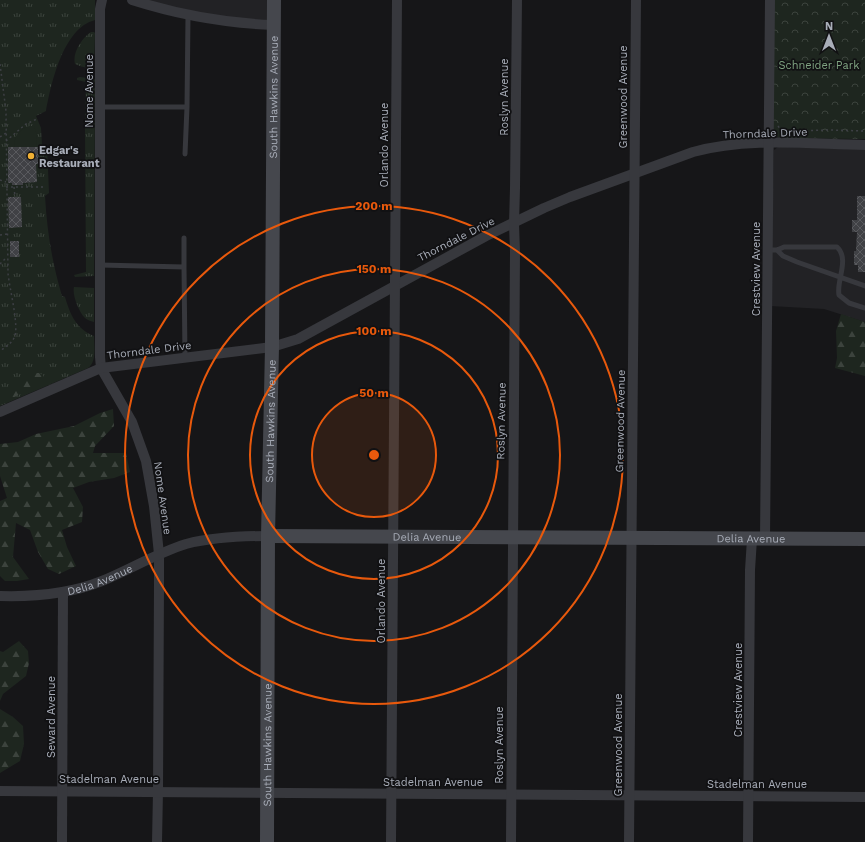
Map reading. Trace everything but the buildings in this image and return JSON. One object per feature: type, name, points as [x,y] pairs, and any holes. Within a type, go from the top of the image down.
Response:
[{"type":"main road","name":"South Hawkins Avenue","points":[[267,842],[268,536],[272,347],[274,0]]},
{"type":"main road","name":"Delia Avenue","points":[[268,536],[865,540]]},
{"type":"street","name":"Nome Avenue","points":[[102,0],[100,9],[101,368],[132,422],[146,461],[154,506],[159,554],[157,842]]},
{"type":"street","points":[[132,0],[188,16],[231,22],[273,24]]},
{"type":"street","name":"Orlando Avenue","points":[[391,842],[397,0]]},
{"type":"street","name":"Roslyn Avenue","points":[[511,842],[514,224],[516,188],[517,0]]},
{"type":"street","name":"Greenwood Avenue","points":[[629,842],[636,0]]},
{"type":"street","name":"Crestview Avenue","points":[[748,842],[750,570],[759,539],[772,250],[768,143],[770,0]]},
{"type":"street","name":"Thorndale Drive","points":[[0,412],[101,368],[272,347],[298,339],[486,236],[514,224],[544,208],[570,197],[706,149],[738,144],[768,143],[865,144]]},
{"type":"street","name":"Delia Avenue","points":[[0,596],[31,596],[63,592],[102,581],[159,554],[186,544],[212,538],[232,536],[268,536]]},
{"type":"street","name":"Seward Avenue","points":[[62,842],[63,592]]},
{"type":"street","name":"Stadelman Avenue","points":[[0,791],[865,797]]},
{"type":"lane","points":[[185,154],[188,16]]},
{"type":"lane","points":[[101,107],[186,107]]},
{"type":"lane","points":[[184,238],[184,358]]},
{"type":"lane","points":[[772,250],[784,247],[837,247],[842,251],[843,259],[838,289],[839,296],[849,303],[865,308]]},
{"type":"lane","points":[[772,250],[797,262],[865,286]]},
{"type":"lane","points":[[100,265],[184,267]]},
{"type":"path","points":[[0,64],[6,111],[7,257],[9,288],[16,329],[14,338],[10,344],[0,351]]},
{"type":"path","points":[[6,141],[22,127],[37,119]]},
{"type":"path","points":[[778,125],[780,129],[786,131],[865,131]]},
{"type":"path","points":[[0,137],[6,133]]},
{"type":"path","points":[[0,180],[6,182]]},
{"type":"path","points":[[6,187],[44,187]]},
{"type":"path","points":[[14,187],[15,197]]},
{"type":"path","points":[[0,235],[7,234]]},
{"type":"path","points":[[0,264],[7,257]]},
{"type":"shaded area","points":[[132,0],[274,0],[273,25],[243,24]]},
{"type":"shaded area","points":[[778,147],[865,148],[865,322],[824,309],[770,306],[774,150]]},
{"type":"green space","points":[[0,0],[95,0],[95,20],[84,25],[67,45],[55,72],[46,111],[36,116],[41,128],[42,145],[47,147],[49,193],[45,196],[50,247],[55,271],[62,296],[65,297],[69,309],[78,325],[94,336],[94,358],[93,362],[88,368],[0,406]]},
{"type":"green space","name":"Schneider Park","points":[[774,0],[865,0],[865,139],[782,138],[775,135],[773,130]]},
{"type":"green space","points":[[91,32],[95,33],[94,66],[82,67],[75,64],[74,60],[76,51],[84,38]]},
{"type":"green space","points":[[77,78],[95,79],[94,276],[75,277],[74,275],[86,272],[86,82],[77,80]]},
{"type":"green space","points":[[30,126],[34,126],[36,132],[37,147],[14,147],[16,136],[20,131]]},
{"type":"green space","points":[[74,287],[94,288],[94,322],[86,319],[80,312],[75,299]]},
{"type":"green space","points":[[841,314],[865,322],[865,376],[835,368],[837,358],[836,331]]},
{"type":"green space","points":[[34,373],[43,375],[45,380],[32,389],[0,403],[0,389],[17,385]]},
{"type":"green space","points":[[113,409],[114,426],[95,446],[93,453],[126,453],[130,472],[114,478],[89,482],[73,488],[83,507],[82,522],[62,530],[67,547],[76,566],[59,574],[48,569],[38,552],[30,530],[16,523],[13,557],[29,579],[5,581],[0,576],[0,501],[7,498],[0,476],[0,444],[18,442],[36,434],[74,426],[100,413]]},
{"type":"green space","points":[[19,641],[28,651],[29,663],[26,676],[3,694],[0,701],[0,651],[3,652]]},
{"type":"green space","points":[[0,709],[13,717],[23,726],[24,744],[20,761],[0,773]]},
{"type":"place","name":"Edgar's Restaurant","points":[[31,156]]}]
